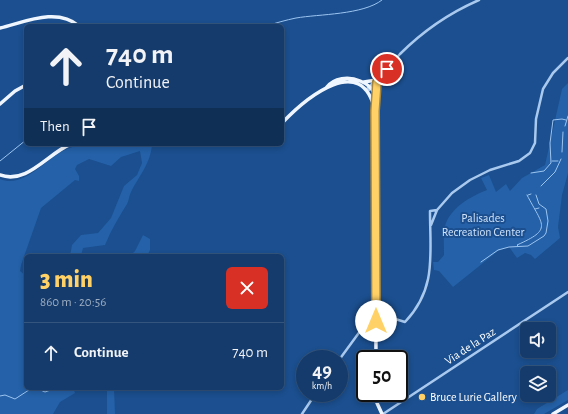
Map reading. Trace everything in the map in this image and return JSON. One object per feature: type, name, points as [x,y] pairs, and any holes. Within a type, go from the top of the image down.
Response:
[{"type":"main road","points":[[0,28],[57,16],[68,18],[76,24]]},
{"type":"main road","points":[[326,89],[332,82],[343,78],[356,79],[363,82],[378,80],[375,111],[376,350]]},
{"type":"main road","points":[[284,121],[296,107],[336,84],[350,81],[358,83],[368,89],[375,111]]},
{"type":"main road","points":[[363,82],[376,101]]},
{"type":"main road","points":[[336,84],[341,84],[340,87]]},
{"type":"main road","points":[[0,104],[15,91],[24,86]]},
{"type":"main road","points":[[0,175],[11,177],[22,175],[68,146]]},
{"type":"main road","points":[[377,402],[383,413]]},
{"type":"main road","points":[[553,414],[568,405]]},
{"type":"street","points":[[368,89],[378,80],[400,54],[421,35],[455,12],[478,0]]},
{"type":"street","points":[[430,228],[437,210],[452,193],[470,180],[490,170],[519,161],[530,153],[535,142],[536,119],[543,89],[553,73],[568,58]]},
{"type":"street","points":[[366,321],[376,318],[396,319],[405,322],[420,305],[427,288],[429,275],[430,211],[437,210]]},
{"type":"street","name":"Via de la Paz","points":[[383,413],[568,292]]},
{"type":"street","points":[[346,350],[376,305]]},
{"type":"street","points":[[302,414],[310,402]]},
{"type":"green space","name":"Palisades Recreation Center","points":[[568,83],[568,173],[562,195],[558,227],[560,238],[535,259],[531,255],[525,253],[517,258],[509,247],[498,251],[453,287],[439,271],[434,270],[433,262],[438,262],[444,255],[445,226],[451,214],[468,199],[487,190],[481,178],[489,175],[496,192],[506,184],[510,191],[522,178],[545,165],[562,89]]},
{"type":"green space","points":[[152,146],[147,163],[105,245],[83,248],[82,254],[70,254],[72,245],[81,235],[98,233],[111,218],[124,186],[137,175],[142,163],[140,151],[121,157],[111,166],[89,159],[77,165],[75,169],[79,176],[79,181],[75,180],[41,208],[24,254],[20,271],[24,274],[24,390],[74,390],[75,393],[60,402],[53,414],[0,414],[0,179],[9,181],[26,177],[57,154],[74,147]]},
{"type":"green space","points":[[143,235],[150,239],[150,250],[148,254],[132,254]]},
{"type":"green space","points":[[107,390],[114,390],[115,414],[107,414]]},
{"type":"green space","points":[[568,390],[568,400],[544,414],[534,414],[537,409],[548,402],[556,402],[556,397]]},
{"type":"waterway","points":[[274,24],[296,18],[364,9],[382,0]]},
{"type":"waterway","points":[[565,126],[568,116]]},
{"type":"waterway","points":[[531,173],[544,171],[551,163],[550,143],[553,120],[566,120]]},
{"type":"waterway","points":[[562,152],[563,132]]},
{"type":"waterway","points":[[0,161],[24,142]]},
{"type":"waterway","points":[[541,186],[555,172],[561,159]]},
{"type":"waterway","points":[[552,161],[558,161]]},
{"type":"waterway","points":[[518,246],[517,245],[536,235],[542,226],[527,195]]},
{"type":"waterway","points":[[481,262],[498,250],[509,247],[528,246],[544,236],[548,221],[546,209],[539,204],[536,195]]},
{"type":"waterway","points":[[535,209],[539,208]]},
{"type":"waterway","points":[[0,396],[5,395],[15,399],[29,390]]},
{"type":"waterway","points":[[40,390],[45,392],[50,390]]},
{"type":"place","name":"Bruce Lurie Gallery","points":[[422,397]]},
{"type":"route","points":[[376,321],[375,111],[377,82],[387,69]]}]
